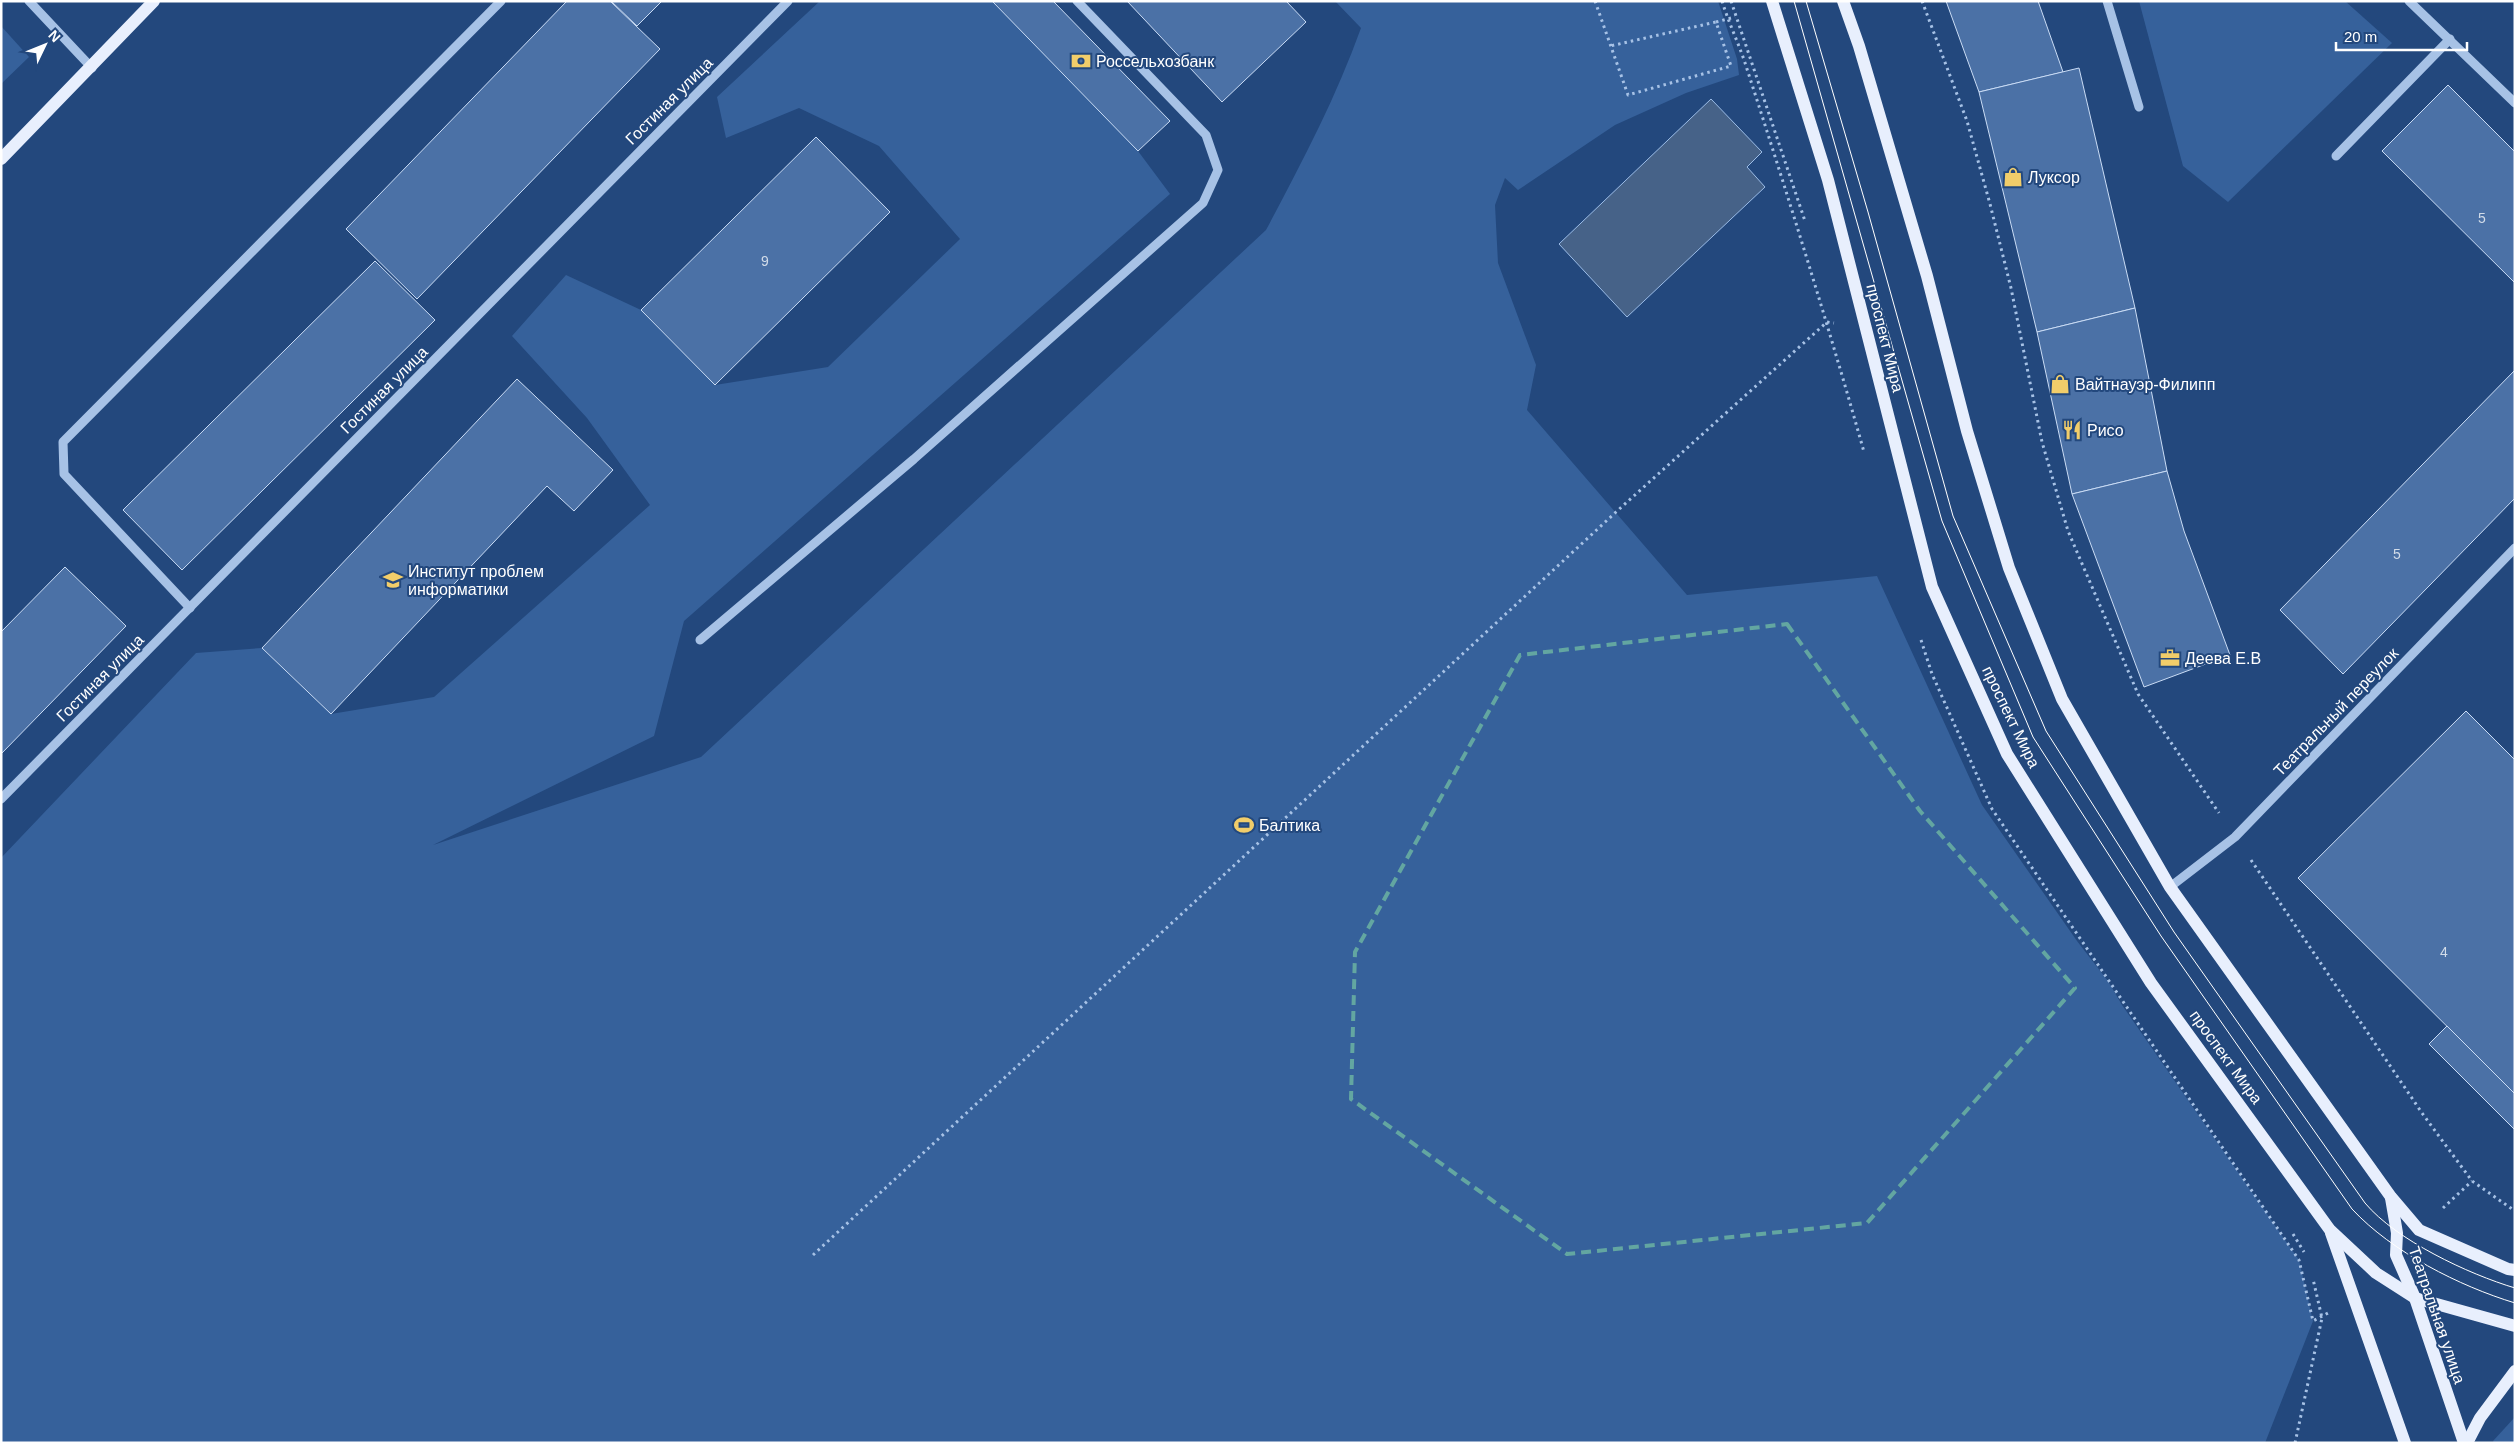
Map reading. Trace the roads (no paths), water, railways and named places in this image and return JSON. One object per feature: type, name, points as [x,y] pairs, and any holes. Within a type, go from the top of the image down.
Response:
[{"type":"main road","points":[[1,159],[92,68],[154,1]]},
{"type":"main road","name":"проспект Мира","points":[[1772,1],[1828,180],[1932,587],[2007,754],[2152,983],[2330,1230],[2376,1273],[2415,1298],[2515,1326]]},
{"type":"main road","points":[[1843,1],[1859,46],[1927,276],[1967,431],[2009,568],[2062,698],[2170,887],[2391,1197],[2419,1230],[2508,1269],[2515,1270]]},
{"type":"main road","name":"Театральная улица","points":[[2391,1197],[2397,1233],[2396,1255],[2415,1298],[2465,1443]]},
{"type":"main road","points":[[2330,1230],[2405,1443]]},
{"type":"main road","points":[[2465,1443],[2480,1418],[2515,1371]]},
{"type":"street","points":[[29,1],[92,68]]},
{"type":"street","points":[[190,608],[64,474],[63,442],[501,1]]},
{"type":"street","name":"Гостиная улица","points":[[1,799],[788,1]]},
{"type":"street","points":[[700,640],[914,459],[1204,203],[1218,170],[1206,135],[1077,1]]},
{"type":"street","points":[[2107,1],[2139,107]]},
{"type":"street","points":[[2409,1],[2515,103]]},
{"type":"street","points":[[2336,156],[2450,39]]},
{"type":"street","name":"Театральный переулок","points":[[2170,887],[2235,836],[2515,548]]},
{"type":"tram line","points":[[1794,1],[1942,521],[2033,737],[2161,936],[2352,1209],[2386,1239],[2428,1266],[2472,1287],[2515,1303]]},
{"type":"tram line","points":[[1806,1],[1868,212],[1953,516],[2046,731],[2174,932],[2365,1203],[2378,1217],[2395,1230],[2434,1254],[2476,1274],[2515,1288]]},
{"type":"place","name":"Россельхозбанк","points":[[1081,61]]},
{"type":"place","name":"Луксор","points":[[2013,177]]},
{"type":"place","name":"Вайтнауэр-Филипп","points":[[2060,384]]},
{"type":"place","name":"Рисо","points":[[2072,430]]},
{"type":"place","name":"Институт проблем информатики","points":[[393,580]]},
{"type":"place","name":"Деева Е.В","points":[[2170,658]]},
{"type":"place","name":"Балтика","points":[[1244,825]]}]
